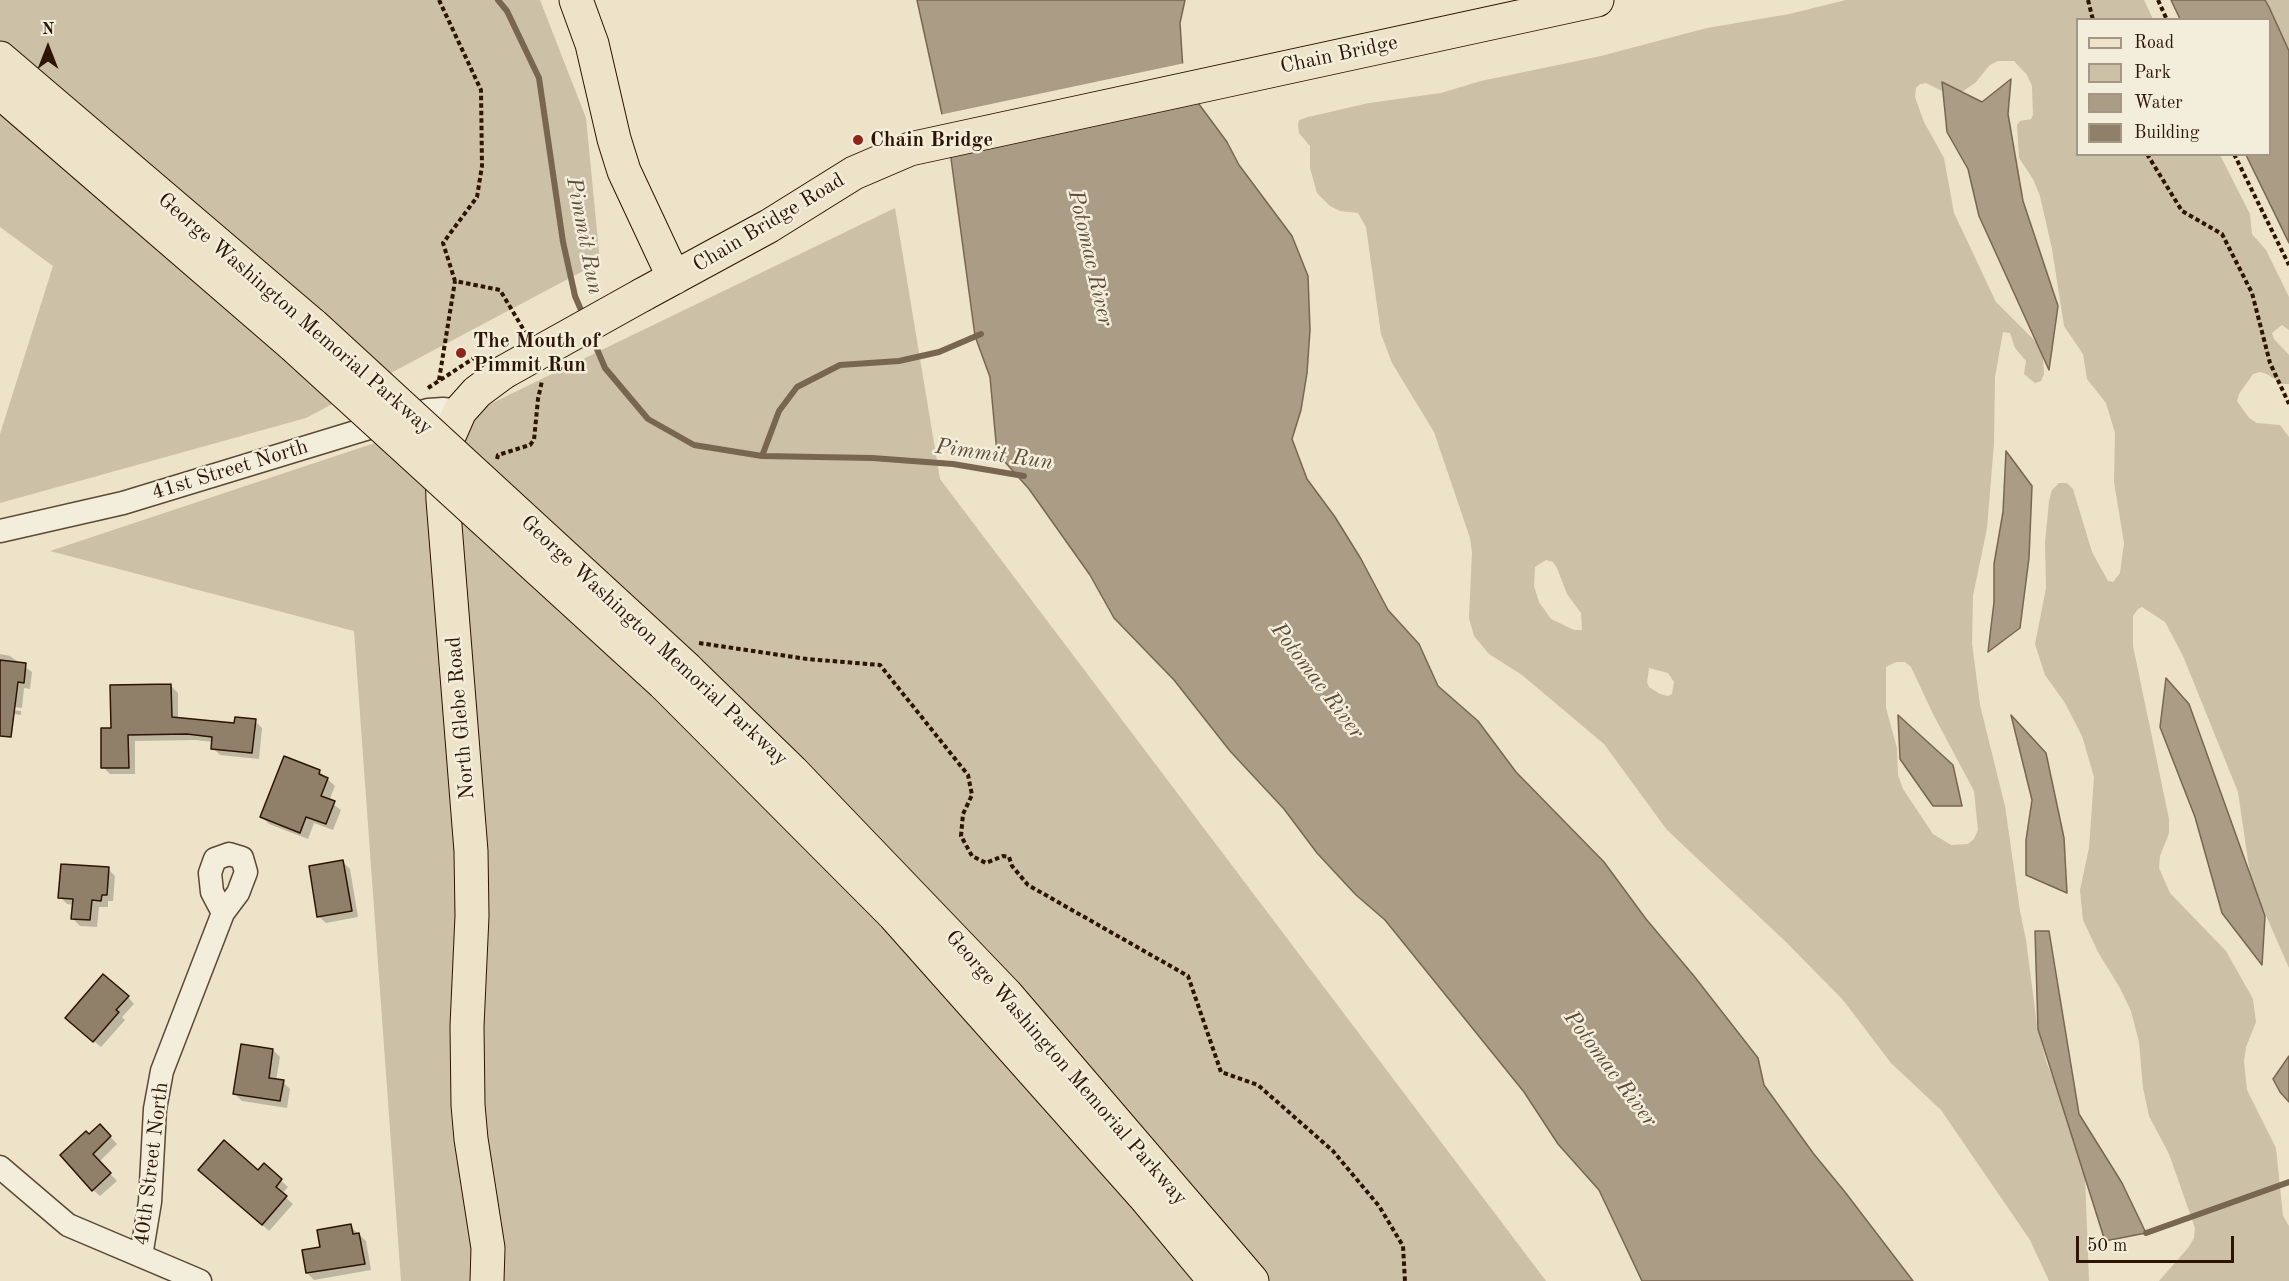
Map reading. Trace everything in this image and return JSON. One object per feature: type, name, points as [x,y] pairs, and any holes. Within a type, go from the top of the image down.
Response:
[{"type":"main road","name":"Chain Bridge Road","points":[[576,0],[592,45],[614,139],[624,171],[674,278],[770,226],[854,173],[894,154],[952,138]]},
{"type":"main road","name":"Chain Bridge","points":[[952,138],[1597,0]]},
{"type":"main road","name":"George Washington Memorial Parkway","points":[[0,58],[304,335],[679,664],[792,771],[1006,994],[1251,1281]]},
{"type":"main road","name":"George Washington Memorial Parkway","points":[[0,92],[304,335]]},
{"type":"main road","name":"North Glebe Road","points":[[487,1281],[488,1248],[468,1105],[467,1036],[472,916],[471,840],[442,485],[446,443],[460,411],[477,392],[504,372],[674,278]]},
{"type":"main road","name":"George Washington Memorial Parkway","points":[[679,664],[894,915],[1144,1197],[1215,1281]]},
{"type":"street","name":"41st Street North","points":[[0,531],[123,503],[436,409],[460,411]]},
{"type":"street","name":"40th Street North","points":[[0,1167],[68,1225],[141,1256],[150,1202],[155,1109],[162,1071],[223,914]]},
{"type":"street","points":[[141,1256],[200,1281]]},
{"type":"path","points":[[439,0],[481,90],[482,166],[477,197],[443,243],[455,280],[439,380]]},
{"type":"path","points":[[2088,0],[2092,18]]},
{"type":"path","points":[[2157,0],[2166,18]]},
{"type":"path","points":[[2148,156],[2182,211],[2222,234],[2252,293],[2270,363],[2289,404]]},
{"type":"path","points":[[2235,156],[2289,265]]},
{"type":"path","points":[[455,280],[500,290],[529,340]]},
{"type":"path","points":[[402,418],[422,392],[475,357]]},
{"type":"path","points":[[495,464],[498,455],[521,449],[534,440],[538,399],[543,384],[540,373]]},
{"type":"path","points":[[679,664],[807,659],[880,665],[968,775],[972,795],[963,814],[961,836],[972,856],[986,863],[1003,856],[1009,857],[1012,866],[1028,885],[1188,976],[1221,1072],[1258,1085],[1333,1150],[1379,1206],[1403,1246],[1405,1281]]},
{"type":"green space","points":[[0,0],[540,0],[586,118],[600,262],[306,418],[0,503],[0,434],[53,266],[0,227]]},
{"type":"green space","points":[[1846,0],[2144,0],[2153,18],[2076,18],[2076,156],[2221,156],[2250,214],[2252,234],[2266,250],[2289,297],[2289,330],[2282,325],[2272,333],[2274,339],[2289,355],[2289,384],[2282,384],[2260,372],[2253,374],[2239,394],[2237,401],[2249,418],[2257,423],[2280,425],[2289,437],[2289,968],[2251,881],[2238,792],[2183,656],[2165,622],[2142,607],[2133,616],[2133,646],[2169,819],[2169,833],[2160,856],[2159,868],[2170,893],[2226,951],[2253,999],[2256,1022],[2246,1047],[2244,1061],[2247,1090],[2276,1148],[2283,1216],[2289,1226],[2289,1281],[2159,1281],[2188,1248],[2194,1238],[2195,1228],[2169,1154],[2149,1116],[2143,1088],[2139,1042],[2131,1011],[2083,920],[2080,890],[2089,848],[2094,777],[2082,736],[2065,703],[2045,675],[2035,644],[2046,588],[2045,543],[2049,501],[2052,490],[2059,483],[2067,483],[2073,489],[2092,552],[2108,581],[2113,582],[2120,573],[2124,543],[2114,482],[2115,433],[2106,403],[2087,379],[2083,354],[2064,326],[2052,249],[2040,196],[2033,179],[2019,158],[2017,125],[2020,121],[2031,119],[2033,115],[2032,86],[2027,75],[2014,61],[1998,61],[1990,65],[1975,83],[1954,97],[1926,83],[1916,88],[1915,97],[1924,122],[1944,158],[1954,213],[1996,302],[2036,342],[2043,357],[2044,374],[2041,381],[2035,383],[2024,374],[2026,361],[2015,348],[2010,333],[2003,332],[1995,377],[1994,443],[1987,528],[1973,596],[1972,643],[1980,705],[2005,806],[2037,1025],[2046,1061],[2063,1104],[2085,1177],[2089,1281],[2049,1281],[2030,1240],[1941,1110],[1891,1063],[1843,1000],[1785,941],[1667,830],[1604,744],[1522,675],[1489,654],[1474,636],[1469,618],[1472,552],[1470,538],[1434,432],[1392,363],[1381,334],[1366,227],[1358,213],[1340,211],[1330,206],[1317,193],[1310,168],[1310,146],[1299,133],[1299,120],[1369,103],[1441,93],[1481,81],[1601,56],[1707,28],[1789,14]],"holes":[[[1546,560],[1553,562],[1567,594],[1581,613],[1582,630],[1574,630],[1551,619],[1539,602],[1534,586],[1535,567]],[[1896,662],[1905,662],[1911,667],[1974,791],[1978,830],[1974,839],[1968,844],[1951,845],[1933,834],[1903,789],[1898,775],[1897,748],[1886,708],[1886,667]],[[1649,668],[1668,673],[1674,682],[1672,694],[1668,696],[1660,694],[1649,687],[1647,682]]]},
{"type":"green space","points":[[2265,0],[2289,0],[2289,51],[2269,7]]},
{"type":"green space","points":[[895,208],[940,479],[1546,1281],[401,1281],[354,631],[50,551],[486,406]]},
{"type":"water","name":"Potomac River","points":[[917,0],[1185,0],[1180,23],[1183,70],[1187,88],[1227,142],[1239,165],[1292,236],[1308,276],[1310,330],[1307,373],[1301,410],[1292,439],[1307,479],[1335,517],[1361,559],[1388,610],[1419,644],[1438,686],[1478,721],[1516,772],[1604,862],[1646,919],[1758,1058],[1764,1085],[1813,1153],[1913,1281],[1642,1281],[1599,1190],[1558,1144],[1524,1092],[1385,920],[1356,895],[1317,853],[1284,809],[1230,751],[1174,680],[1114,618],[1090,575],[1029,489],[997,453],[990,377],[975,336],[950,151]]},
{"type":"water","points":[[2171,0],[2265,0],[2269,7],[2289,51],[2289,243],[2246,156],[2271,156],[2271,18],[2180,18]]},
{"type":"water","points":[[2011,79],[2008,114],[2023,201],[2058,306],[2049,370],[1979,216],[1968,169],[1947,132],[1942,82],[1982,102]]},
{"type":"water","points":[[2006,451],[2032,486],[2029,558],[2020,628],[1988,652],[1994,602],[1994,564],[2003,512]]},
{"type":"water","points":[[2166,678],[2189,704],[2265,916],[2262,965],[2222,913],[2195,817],[2160,727]]},
{"type":"water","points":[[1898,715],[1953,765],[1962,806],[1933,806],[1900,759]]},
{"type":"water","points":[[2011,715],[2046,753],[2064,838],[2067,893],[2026,875],[2026,840],[2032,800]]},
{"type":"water","points":[[2035,931],[2049,931],[2079,1114],[2122,1183],[2146,1233],[2105,1241],[2038,1029]]},
{"type":"water","points":[[2289,1056],[2289,1102],[2273,1079]]},
{"type":"pier","points":[[1185,63],[1189,87],[947,151],[939,115]]},
{"type":"building","points":[[0,660],[26,663],[24,683],[18,682],[11,737],[0,736]]},
{"type":"building","points":[[171,684],[172,717],[234,723],[235,717],[256,719],[252,753],[211,749],[212,737],[187,734],[128,735],[129,768],[101,768],[101,728],[111,728],[110,685]]},
{"type":"building","points":[[284,756],[320,770],[319,774],[328,778],[321,796],[335,801],[326,824],[306,817],[300,833],[260,817]]},
{"type":"building","points":[[343,860],[352,911],[317,917],[309,866]]},
{"type":"building","points":[[61,864],[109,867],[107,895],[102,895],[101,901],[92,900],[90,920],[71,919],[73,899],[58,898]]},
{"type":"building","points":[[103,974],[129,996],[116,1010],[119,1012],[93,1042],[65,1018]]},
{"type":"building","points":[[241,1044],[273,1049],[269,1078],[284,1080],[280,1101],[233,1094]]},
{"type":"building","points":[[100,1124],[111,1136],[93,1154],[111,1173],[92,1191],[60,1155],[86,1131],[89,1134]]},
{"type":"building","points":[[224,1140],[258,1170],[264,1163],[282,1179],[276,1187],[287,1196],[262,1225],[198,1170]]},
{"type":"building","points":[[351,1224],[353,1234],[359,1233],[365,1264],[306,1273],[302,1250],[320,1247],[317,1230]]},
{"type":"waterway","name":"Pimmit Run","points":[[498,0],[507,11],[539,78],[563,242],[575,296],[584,317]]},
{"type":"waterway","name":"Pimmit Run","points":[[762,456],[779,411],[797,387],[840,365],[899,361],[939,352],[981,334]]},
{"type":"waterway","name":"Pimmit Run","points":[[591,335],[605,368],[648,419],[694,445],[762,456],[872,458],[953,464],[1024,476]]},
{"type":"waterway","points":[[2146,1233],[2289,1182]]},
{"type":"place","name":"Chain Bridge","points":[[858,140]]},
{"type":"place","name":"The Mouth of Pimmit Run","points":[[461,353]]}]
